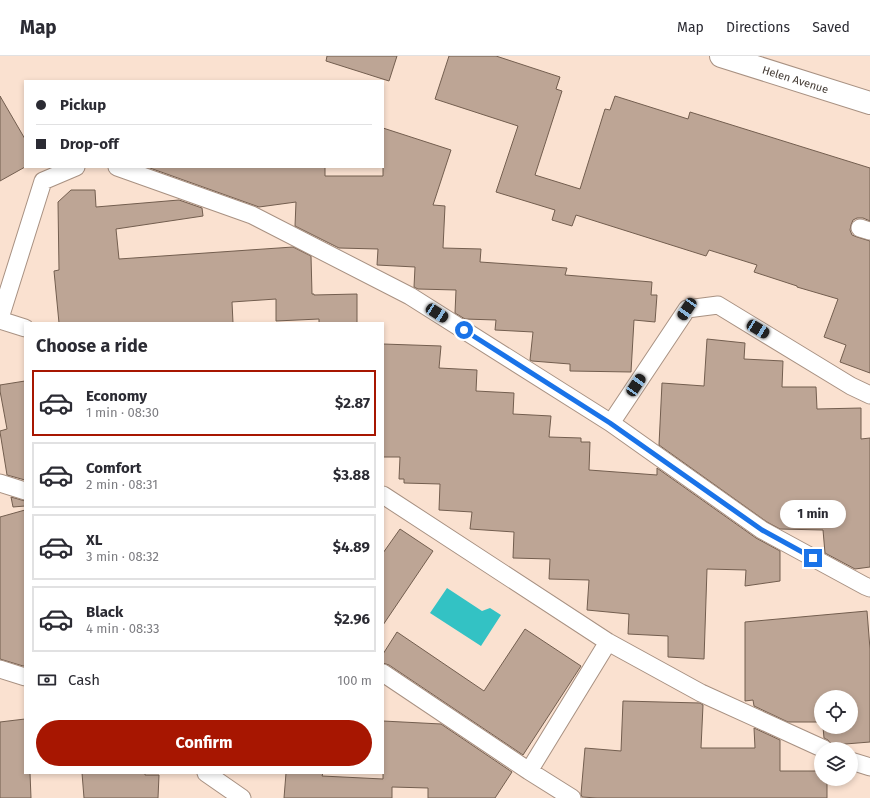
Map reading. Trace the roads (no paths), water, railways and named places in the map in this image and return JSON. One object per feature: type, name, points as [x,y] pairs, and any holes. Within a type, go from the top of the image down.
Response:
[{"type":"street","name":"Helen Avenue","points":[[721,56],[748,60],[870,103]]},
{"type":"lane","points":[[24,328],[0,319],[43,181],[74,168]]},
{"type":"lane","points":[[120,168],[252,215],[410,296],[610,423],[762,530],[870,588]]},
{"type":"lane","points":[[610,423],[687,309],[718,305],[851,386],[870,395]]},
{"type":"lane","points":[[0,483],[24,491]]},
{"type":"lane","points":[[384,496],[608,642],[701,693],[814,744]]},
{"type":"lane","points":[[529,771],[608,642]]},
{"type":"lane","points":[[0,670],[24,677]]},
{"type":"lane","points":[[384,674],[572,798]]},
{"type":"lane","points":[[858,763],[870,767]]},
{"type":"lane","points":[[207,774],[242,798]]},
{"type":"water","points":[[447,588],[482,611],[490,608],[501,615],[481,646],[430,613]]}]
